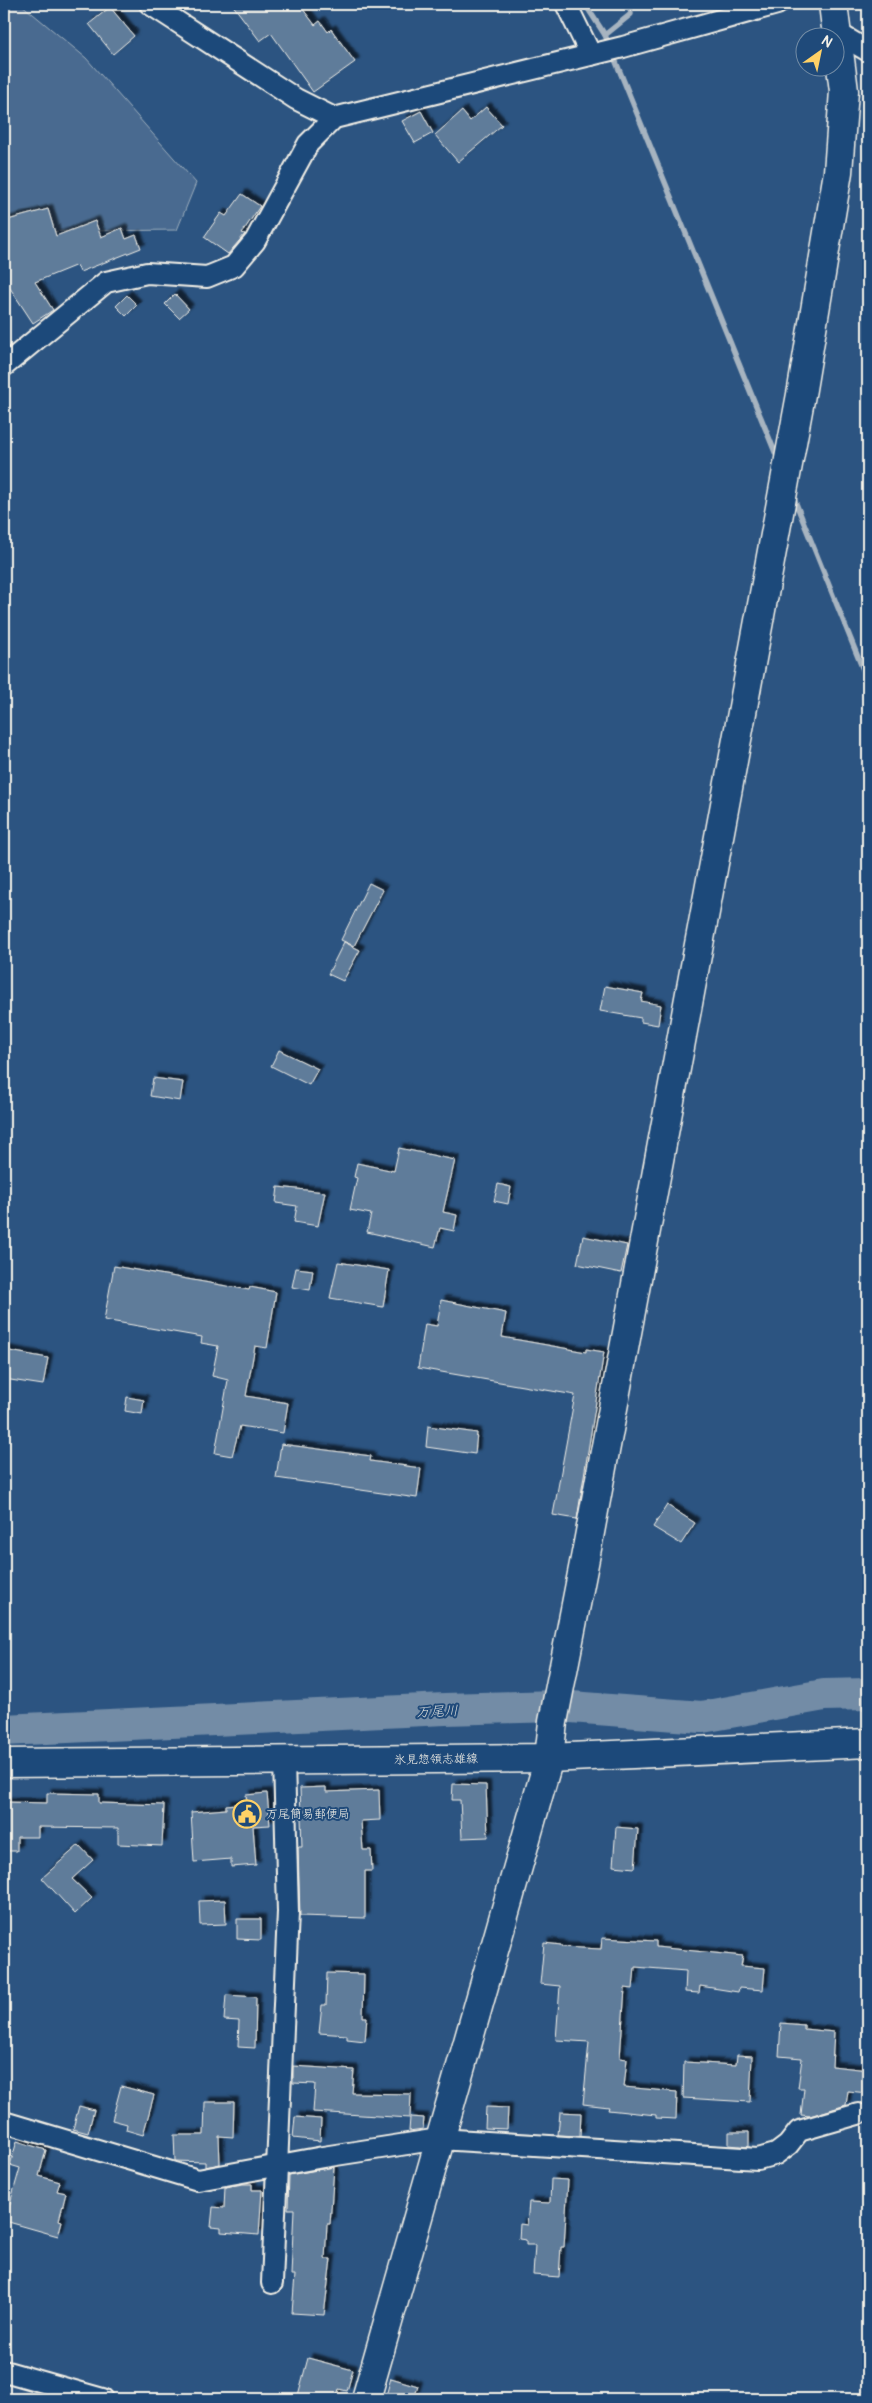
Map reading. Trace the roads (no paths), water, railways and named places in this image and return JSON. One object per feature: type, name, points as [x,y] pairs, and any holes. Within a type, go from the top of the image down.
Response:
[{"type":"street","points":[[150,4],[296,100],[334,118]]},
{"type":"street","points":[[566,4],[595,54]]},
{"type":"street","points":[[4,366],[106,282],[147,273],[207,277],[234,266],[255,241],[308,144],[334,118],[595,54],[776,4]]},
{"type":"street","points":[[832,4],[835,28]]},
{"type":"street","points":[[844,36],[865,47],[868,51]]},
{"type":"street","points":[[366,2399],[439,2139],[550,1758],[553,1722],[565,1666],[788,459],[838,172],[844,91],[842,78]]},
{"type":"street","name":"氷見惣領志雄線","points":[[4,1763],[550,1758],[868,1743]]},
{"type":"street","points":[[272,2284],[288,1912],[284,1760]]},
{"type":"street","points":[[4,2122],[198,2180],[278,2167],[323,2157],[439,2139],[758,2160],[776,2154],[788,2145],[799,2131],[858,2114]]},
{"type":"street","points":[[4,2372],[103,2399]]},
{"type":"waterway","points":[[585,4],[605,35],[779,462]]},
{"type":"waterway","points":[[605,35],[631,14],[629,4]]},
{"type":"waterway","points":[[793,496],[868,682]]},
{"type":"waterway","name":"万尾川","points":[[4,1730],[445,1709],[558,1706],[702,1717],[824,1695],[868,1694]]},
{"type":"place","name":"万尾簡易郵便局","points":[[247,1814]]}]
